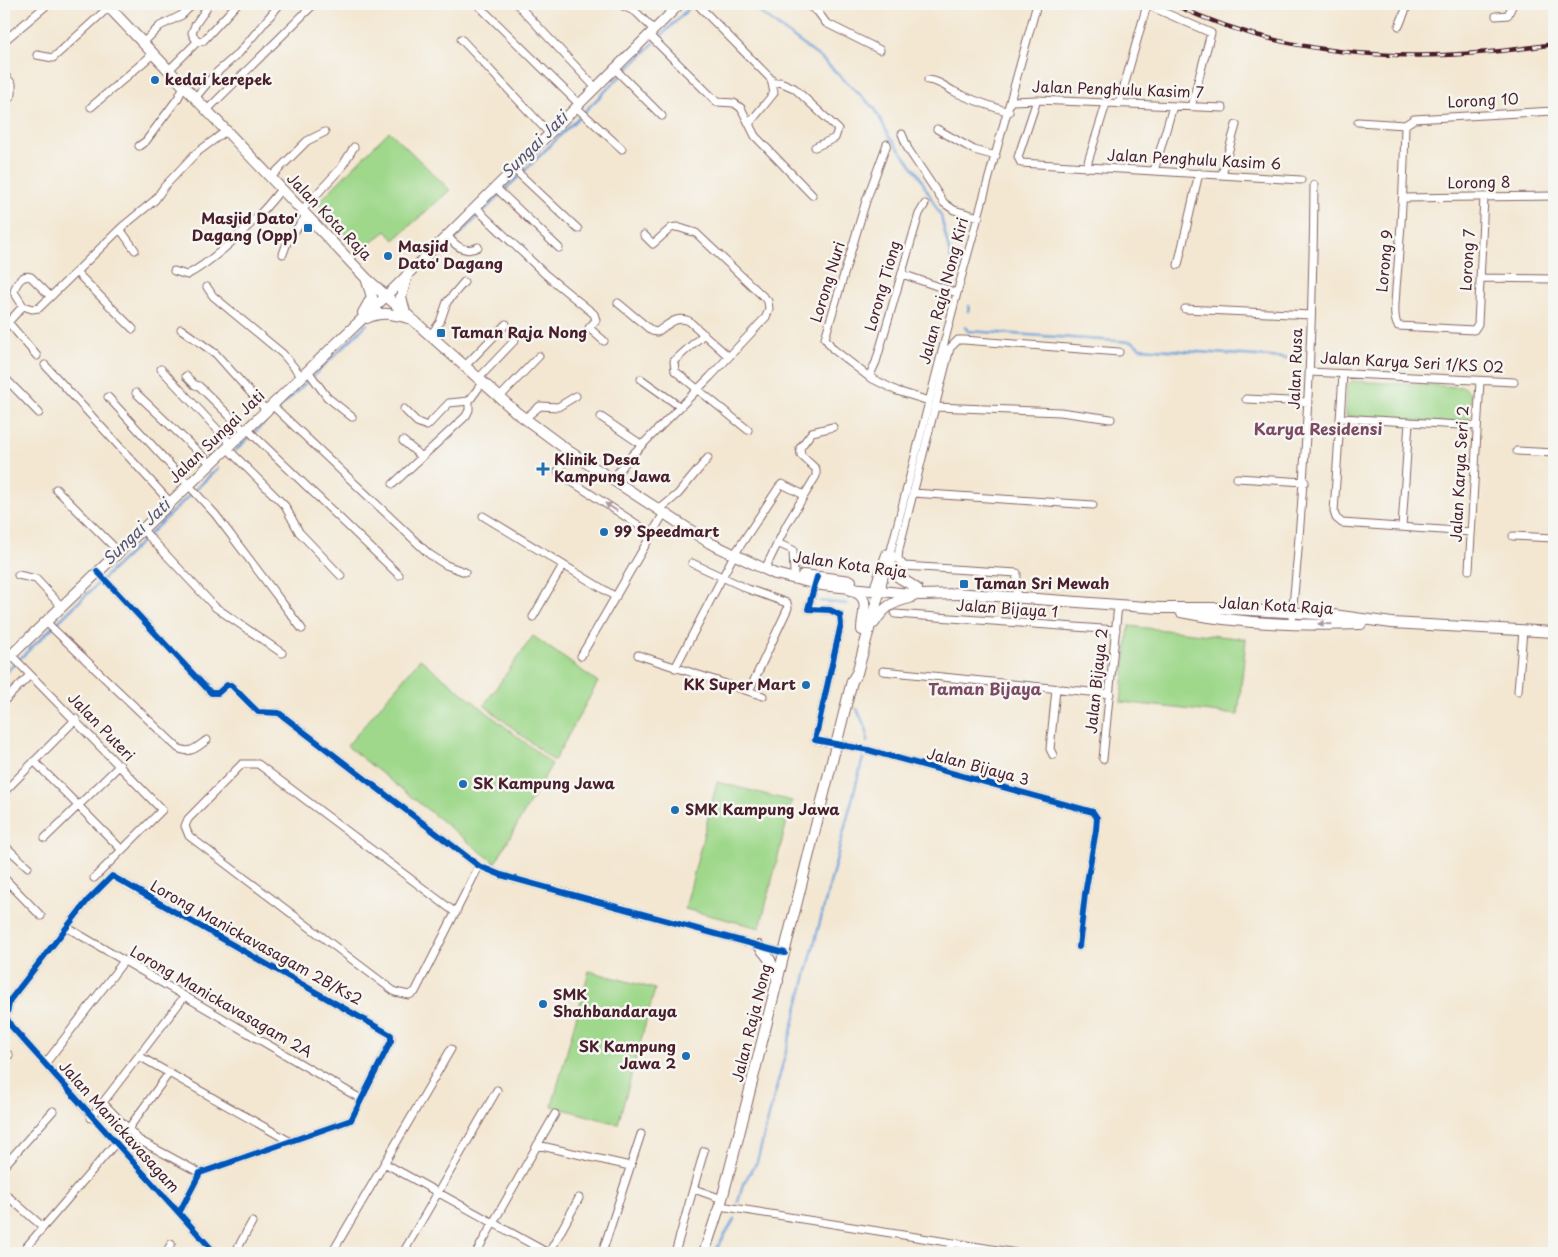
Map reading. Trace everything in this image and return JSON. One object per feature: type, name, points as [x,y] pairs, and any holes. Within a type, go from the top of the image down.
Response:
[{"type":"main road","name":"Jalan Kota Raja","points":[[108,6],[366,278],[524,419],[570,452],[710,543],[767,570],[794,573],[816,580],[919,592],[951,592],[1159,608],[1217,608],[1292,618],[1333,615],[1392,623],[1554,632]]},
{"type":"main road","points":[[357,324],[374,314],[390,313],[408,316],[401,297],[407,275]]},
{"type":"main road","points":[[357,324],[372,297],[366,278]]},
{"type":"main road","name":"Jalan Sungai Jati","points":[[12,660],[50,626],[62,606],[102,576],[118,551],[145,533],[170,502],[192,489],[211,464],[229,446],[249,432],[308,376],[386,296]]},
{"type":"main road","points":[[890,554],[890,568],[895,575],[919,592]]},
{"type":"main road","points":[[767,570],[816,580],[861,594],[864,599],[865,631]]},
{"type":"main road","points":[[843,587],[878,588]]},
{"type":"main road","name":"Jalan Raja Nong","points":[[704,1253],[721,1203],[778,982],[852,681],[851,671],[878,588]]},
{"type":"main road","points":[[865,631],[886,607],[919,592]]},
{"type":"main road","points":[[759,946],[770,960],[778,982]]},
{"type":"street","points":[[4,40],[48,4]]},
{"type":"street","points":[[143,43],[160,26],[182,15],[193,4]]},
{"type":"street","points":[[169,70],[197,42],[203,41],[237,4]]},
{"type":"street","points":[[195,98],[215,74],[238,53],[280,4]]},
{"type":"street","points":[[207,110],[314,4]]},
{"type":"street","points":[[477,4],[580,110],[622,149]]},
{"type":"street","points":[[517,4],[595,87]]},
{"type":"street","points":[[619,4],[636,12],[651,33],[717,102],[734,103],[741,108],[756,136],[812,195]]},
{"type":"street","points":[[806,4],[818,12],[826,24],[880,50]]},
{"type":"street","name":"Jalan Raja Nong Kiri","points":[[878,588],[890,554],[957,293],[1009,112],[1037,4]]},
{"type":"street","points":[[1119,104],[1146,4],[1211,33],[1191,107]]},
{"type":"street","points":[[1399,26],[1406,9],[1405,4]]},
{"type":"street","points":[[1496,16],[1508,15],[1513,4]]},
{"type":"street","points":[[698,5],[771,80],[774,93],[749,124]]},
{"type":"street","points":[[37,55],[53,58],[108,6]]},
{"type":"street","points":[[386,296],[407,275],[451,240],[518,173],[549,133],[580,110],[595,87],[619,73],[674,6]]},
{"type":"street","points":[[197,42],[192,34],[195,25],[206,9]]},
{"type":"street","points":[[461,39],[549,133]]},
{"type":"street","points":[[91,107],[153,54]]},
{"type":"street","points":[[619,73],[662,116]]},
{"type":"street","points":[[4,74],[12,84],[12,94],[4,104]]},
{"type":"street","points":[[928,80],[942,83],[951,90],[974,101],[1009,112]]},
{"type":"street","points":[[772,84],[780,82],[794,88],[838,129],[835,138],[815,148]]},
{"type":"street","points":[[139,146],[178,98],[184,86]]},
{"type":"street","name":"Jalan Penghulu Kasim 7","points":[[1012,101],[1037,100],[1223,108]]},
{"type":"street","name":"Jalan Penghulu Kasim 6","points":[[1037,100],[1018,157],[1021,163],[1086,168],[1199,172],[1301,180]]},
{"type":"street","points":[[1086,168],[1106,104]]},
{"type":"street","points":[[1154,171],[1173,106]]},
{"type":"street","name":"Lorong 10","points":[[1405,125],[1414,119],[1554,110]]},
{"type":"street","points":[[1358,122],[1405,125]]},
{"type":"street","points":[[1222,174],[1236,125]]},
{"type":"street","name":"Lorong 9","points":[[1405,125],[1403,198],[1395,322],[1402,327],[1469,331],[1474,330],[1478,324]]},
{"type":"street","points":[[937,129],[974,150],[996,156]]},
{"type":"street","points":[[50,296],[31,277],[26,276],[21,279],[14,292],[23,306],[32,310],[40,308],[50,296],[120,229],[154,200],[196,154],[217,140],[226,130]]},
{"type":"street","points":[[271,177],[307,141],[325,132]]},
{"type":"street","points":[[902,134],[908,149],[944,203],[954,210],[979,217]]},
{"type":"street","name":"Lorong Nuri","points":[[887,144],[866,202],[825,338],[829,345],[869,377],[897,391],[929,401]]},
{"type":"street","points":[[283,254],[288,240],[304,212],[349,159],[354,147]]},
{"type":"street","points":[[1178,265],[1199,172]]},
{"type":"street","points":[[518,173],[578,229]]},
{"type":"street","name":"Jalan Rusa","points":[[1292,618],[1305,482],[1310,372],[1314,186]]},
{"type":"street","points":[[174,271],[187,275],[197,270],[272,202],[282,189]]},
{"type":"street","points":[[499,191],[559,248]]},
{"type":"street","name":"Lorong 8","points":[[1403,198],[1554,196]]},
{"type":"street","name":"Lorong 7","points":[[1478,324],[1482,278],[1484,198]]},
{"type":"street","name":"Lorong Tiong","points":[[869,377],[876,362],[919,214],[925,204]]},
{"type":"street","points":[[479,211],[546,275],[594,314],[596,320],[590,328],[604,341]]},
{"type":"street","points":[[612,480],[642,445],[766,317],[769,309],[768,301],[696,233],[677,227],[671,228],[653,244],[644,235]]},
{"type":"street","points":[[120,229],[135,250]]},
{"type":"street","points":[[451,240],[466,250],[472,251],[478,248]]},
{"type":"street","points":[[76,272],[133,328]]},
{"type":"street","points":[[902,274],[957,293]]},
{"type":"street","points":[[1482,278],[1554,279]]},
{"type":"street","points":[[430,336],[440,322],[447,302],[464,282]]},
{"type":"street","points":[[207,287],[213,296],[283,354],[308,376],[327,397],[352,418]]},
{"type":"street","points":[[618,303],[652,331],[657,332],[677,319],[682,318],[704,334],[728,356]]},
{"type":"street","points":[[23,306],[6,325],[37,356]]},
{"type":"street","points":[[1185,309],[1311,316]]},
{"type":"street","points":[[464,367],[506,324]]},
{"type":"street","points":[[181,328],[216,354],[429,554],[446,565],[465,572]]},
{"type":"street","points":[[704,334],[678,356],[673,365],[681,378],[748,430]]},
{"type":"street","points":[[393,484],[466,416],[470,410],[469,401],[480,381],[515,340]]},
{"type":"street","points":[[1016,597],[1017,573],[904,566],[897,555],[949,351],[958,340],[1119,352]]},
{"type":"street","points":[[500,398],[539,356]]},
{"type":"street","points":[[45,365],[170,502]]},
{"type":"street","points":[[161,369],[285,506],[299,532],[342,576]]},
{"type":"street","name":"Jalan Karya Seri 1/KS 02","points":[[1310,372],[1514,382]]},
{"type":"street","points":[[1343,374],[1334,512],[1336,518],[1342,523],[1471,532]]},
{"type":"street","points":[[186,376],[249,432],[399,574]]},
{"type":"street","points":[[4,377],[39,413]]},
{"type":"street","points":[[641,379],[680,406]]},
{"type":"street","name":"Jalan Karya Seri 2","points":[[1468,570],[1480,380]]},
{"type":"street","points":[[136,393],[211,464]]},
{"type":"street","points":[[524,419],[540,406],[558,407],[576,396]]},
{"type":"street","points":[[108,397],[192,489],[246,554],[302,629]]},
{"type":"street","points":[[1246,399],[1308,402]]},
{"type":"street","points":[[404,409],[417,422],[427,426],[449,403],[469,401]]},
{"type":"street","points":[[935,407],[1060,412],[1112,419]]},
{"type":"street","points":[[601,417],[642,445]]},
{"type":"street","points":[[1340,418],[1477,426]]},
{"type":"street","points":[[1402,527],[1409,422]]},
{"type":"street","points":[[767,570],[776,543],[816,476],[816,469],[801,455],[800,448],[812,432],[833,427]]},
{"type":"street","points":[[403,441],[422,456]]},
{"type":"street","points":[[1517,451],[1554,453]]},
{"type":"street","points":[[570,452],[558,471],[652,534]]},
{"type":"street","points":[[581,656],[652,534],[661,512],[708,458]]},
{"type":"street","points":[[1238,478],[1305,482]]},
{"type":"street","points":[[675,668],[734,555],[779,487],[782,484],[787,485],[804,495]]},
{"type":"street","points":[[56,489],[118,551]]},
{"type":"street","points":[[913,493],[1093,505]]},
{"type":"street","points":[[483,516],[616,597]]},
{"type":"street","points":[[145,533],[215,607],[282,653]]},
{"type":"street","points":[[1514,536],[1554,538]]},
{"type":"street","points":[[878,588],[893,539]]},
{"type":"street","points":[[776,543],[793,550],[794,573]]},
{"type":"street","points":[[692,562],[748,589],[787,603],[788,608],[749,691]]},
{"type":"street","points":[[533,617],[563,565]]},
{"type":"street","points":[[18,574],[36,579],[62,606]]},
{"type":"street","points":[[102,576],[211,693],[218,693],[227,685],[230,685],[258,712],[279,713],[479,866],[500,875],[784,953]]},
{"type":"street","name":"Jalan Bijaya 3","points":[[816,580],[808,609],[830,610],[840,615],[841,624],[815,740],[837,744],[1089,810],[1097,818],[1079,947]]},
{"type":"street","name":"Jalan Bijaya 2","points":[[1103,759],[1118,605]]},
{"type":"street","name":"Jalan Bijaya 1","points":[[895,614],[1116,630]]},
{"type":"street","points":[[50,626],[178,748],[184,752],[191,752],[207,740]]},
{"type":"street","points":[[1518,691],[1523,630]]},
{"type":"street","points":[[638,655],[763,696]]},
{"type":"street","name":"Jalan Puteri","points":[[12,660],[76,720],[162,810],[122,850]]},
{"type":"street","points":[[883,671],[1110,694]]},
{"type":"street","points":[[4,701],[30,675]]},
{"type":"street","points":[[1053,755],[1050,749],[1056,689]]},
{"type":"street","points":[[4,792],[76,720]]},
{"type":"street","points":[[34,761],[122,850],[94,878]]},
{"type":"street","points":[[456,913],[258,764],[242,764],[188,819],[186,832],[189,836],[395,992],[409,995],[415,992],[456,913],[479,866]]},
{"type":"street","points":[[45,838],[120,765]]},
{"type":"street","points":[[4,844],[28,867]]},
{"type":"street","name":"Lorong Manickavasagam 2B/Ks2","points":[[68,928],[88,900],[112,876],[387,1032],[392,1036],[392,1041],[361,1099]]},
{"type":"street","points":[[4,878],[41,916]]},
{"type":"street","name":"Lorong Manickavasagam 2A","points":[[68,928],[361,1099]]},
{"type":"street","name":"Jalan Manickavasagam","points":[[68,928],[10,1000],[6,1017],[10,1026],[91,1118],[215,1253]]},
{"type":"street","points":[[45,1064],[124,961]]},
{"type":"street","points":[[91,1118],[184,997]]},
{"type":"street","points":[[332,1253],[387,1162],[451,1049]]},
{"type":"street","points":[[139,1056],[289,1141]]},
{"type":"street","points":[[128,1129],[169,1073]]},
{"type":"street","points":[[403,1253],[497,1090]]},
{"type":"street","points":[[179,1213],[200,1173],[351,1120],[361,1099]]},
{"type":"street","points":[[103,1103],[139,1140],[200,1173]]},
{"type":"street","points":[[4,1166],[53,1111]]},
{"type":"street","points":[[476,1253],[555,1114]]},
{"type":"street","points":[[602,1253],[641,1134]]},
{"type":"street","points":[[21,1253],[115,1144]]},
{"type":"street","points":[[537,1145],[630,1166]]},
{"type":"street","points":[[675,1253],[704,1151]]},
{"type":"street","points":[[387,1162],[548,1253],[579,1198]]},
{"type":"street","points":[[694,1189],[721,1203],[1017,1253]]},
{"type":"street","points":[[4,1192],[43,1227]]},
{"type":"street","points":[[235,1253],[252,1222]]},
{"type":"street","points":[[947,1253],[952,1243]]},
{"type":"street","points":[[166,1253],[171,1244]]},
{"type":"green space","points":[[389,131],[450,190],[394,240],[386,231],[360,251],[318,203]]},
{"type":"green space","points":[[1352,381],[1464,387],[1471,393],[1469,424],[1346,416],[1347,385]]},
{"type":"green space","points":[[1129,626],[1246,639],[1238,715],[1121,702]]},
{"type":"green space","points":[[533,636],[598,682],[554,761],[484,705]]},
{"type":"green space","points":[[420,659],[552,764],[495,863],[347,746]]},
{"type":"green space","points":[[717,782],[792,801],[760,928],[685,909]]},
{"type":"green space","points":[[589,971],[655,989],[618,1124],[552,1106]]},
{"type":"waterway","name":"Sungai Jati","points":[[658,39],[693,4]]},
{"type":"waterway","points":[[749,4],[822,59],[875,109],[889,136],[917,172],[941,216],[955,276]]},
{"type":"waterway","name":"Sungai Jati","points":[[431,263],[654,43]]},
{"type":"waterway","points":[[968,311],[969,306]]},
{"type":"waterway","name":"Sungai Jati","points":[[235,451],[367,324]]},
{"type":"waterway","points":[[965,327],[968,331],[1133,342],[1140,348],[1299,359]]},
{"type":"waterway","name":"Sungai Jati","points":[[4,674],[218,468]]},
{"type":"waterway","points":[[820,601],[847,604]]},
{"type":"waterway","points":[[857,709],[867,731],[867,742]]},
{"type":"waterway","points":[[738,1202],[743,1184],[757,1162],[863,758]]},
{"type":"waterway","points":[[714,1253],[735,1218]]},
{"type":"railway","points":[[1173,4],[1218,23],[1265,38],[1312,47],[1360,53],[1458,54],[1554,44]]},
{"type":"cycle path","points":[[97,571],[211,693],[218,693],[227,685],[231,685],[258,712],[279,713],[479,866],[501,875],[785,953]]},
{"type":"cycle path","points":[[817,577],[808,609],[830,610],[840,615],[841,624],[815,740],[868,750],[1093,812],[1097,818],[1096,830],[1085,894],[1079,947]]},
{"type":"cycle path","points":[[179,1213],[200,1173],[351,1120],[391,1041],[391,1035],[112,876],[88,900],[10,1000],[6,1017],[11,1026],[215,1253]]},
{"type":"place","name":"kedai kerepek","points":[[155,80]]},
{"type":"place","name":"Masjid Dato' Dagang (Opp)","points":[[308,228]]},
{"type":"place","name":"Masjid Dato' Dagang","points":[[388,256]]},
{"type":"place","name":"Taman Raja Nong","points":[[441,333]]},
{"type":"place","name":"Klinik Desa Kampung Jawa","points":[[543,469]]},
{"type":"place","name":"99 Speedmart","points":[[604,532]]},
{"type":"place","name":"Taman Sri Mewah","points":[[964,584]]},
{"type":"place","name":"KK Super Mart","points":[[806,685]]},
{"type":"place","name":"SK Kampung Jawa","points":[[463,784]]},
{"type":"place","name":"SMK Kampung Jawa","points":[[675,810]]},
{"type":"place","name":"SMK Shahbandaraya","points":[[543,1004]]},
{"type":"place","name":"SK Kampung Jawa 2","points":[[686,1056]]},
{"type":"district","name":"Karya Residensi","points":[[1318,429]]},
{"type":"district","name":"Taman Bijaya","points":[[985,689]]}]
